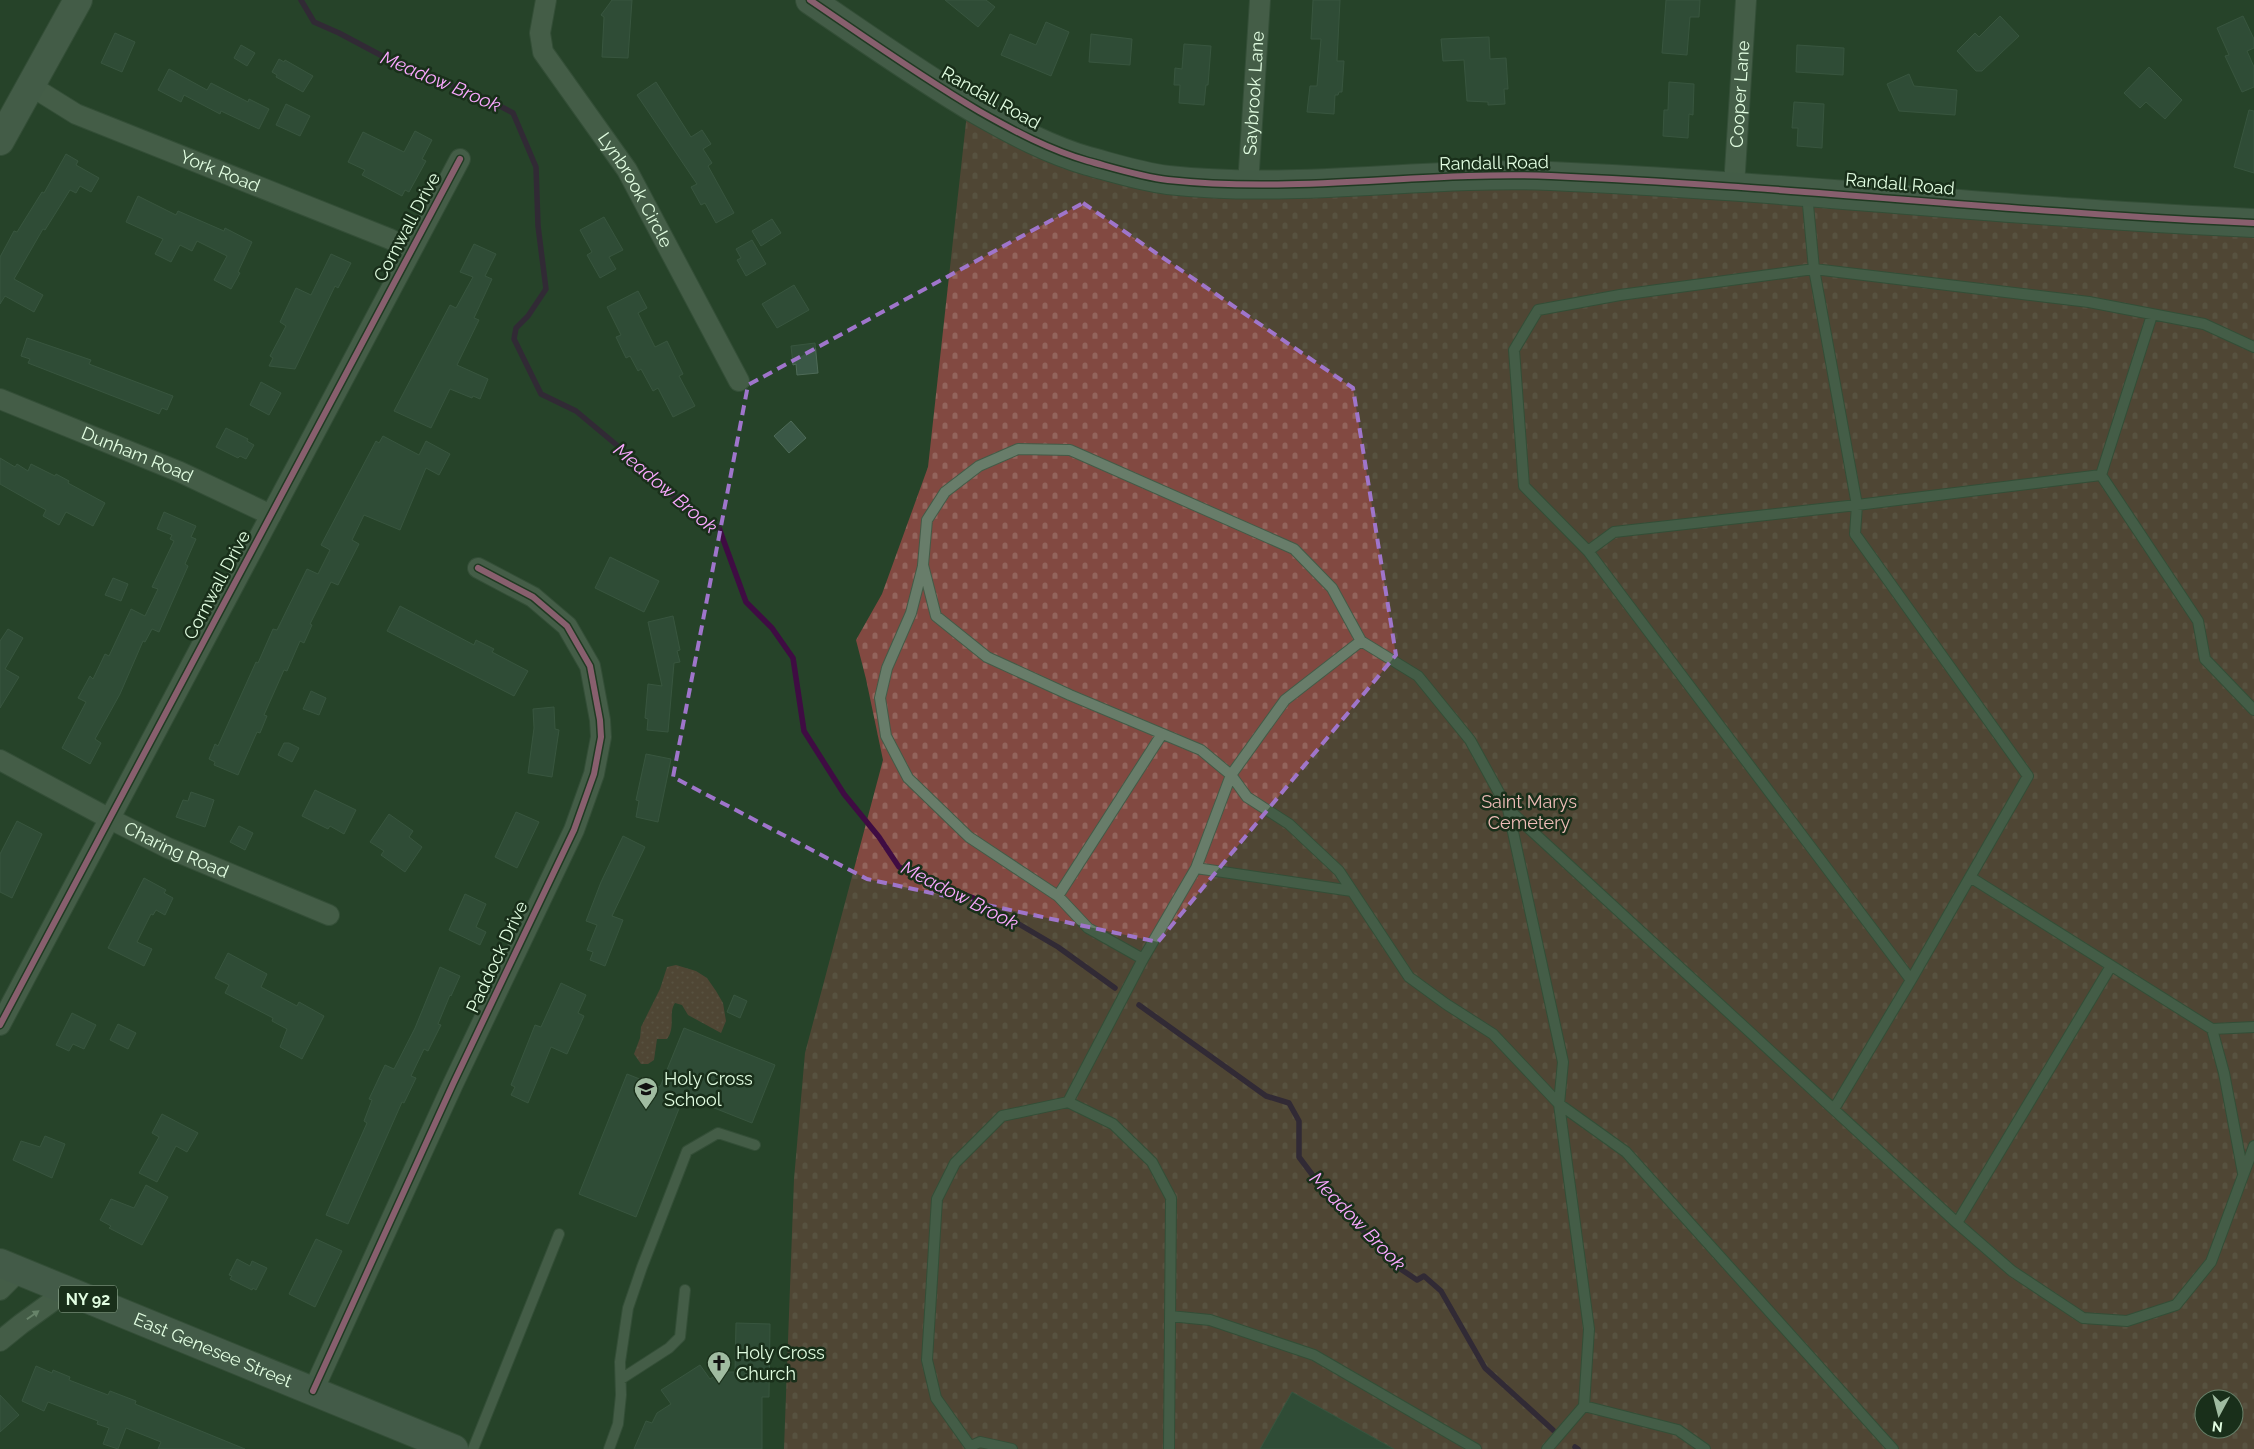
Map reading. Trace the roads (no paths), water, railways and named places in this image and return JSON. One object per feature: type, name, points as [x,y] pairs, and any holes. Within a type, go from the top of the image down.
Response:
[{"type":"main road","name":"East Genesee Street","points":[[10,1267],[454,1449]]},
{"type":"street","points":[[0,141],[78,0]]},
{"type":"street","name":"Lynbrook Circle","points":[[546,0],[540,33],[543,52],[626,170],[739,381]]},
{"type":"street","name":"Randall Road","points":[[810,0],[937,86],[1019,134],[1084,160],[1164,180],[1248,185],[1309,185],[1475,177],[1547,176],[1734,186],[2147,219],[2254,223]]},
{"type":"street","name":"Saybrook Lane","points":[[1248,185],[1260,0]]},
{"type":"street","name":"Cooper Lane","points":[[1734,186],[1746,0]]},
{"type":"street","name":"York Road","points":[[31,86],[76,114],[390,239],[411,250]]},
{"type":"street","name":"Cornwall Drive","points":[[0,1025],[460,158]]},
{"type":"street","name":"Dunham Road","points":[[0,399],[180,472],[271,514]]},
{"type":"street","name":"Paddock Drive","points":[[313,1391],[453,1084],[574,830],[594,774],[601,737],[600,720],[590,666],[566,626],[533,597],[478,568]]},
{"type":"street","name":"Charing Road","points":[[0,760],[168,848],[329,915]]},
{"type":"street","points":[[0,1290],[10,1267]]},
{"type":"street","points":[[0,1341],[68,1290]]},
{"type":"lane","points":[[1807,192],[1814,269],[1857,505],[1855,534],[2028,776],[1911,980],[1834,1109]]},
{"type":"lane","points":[[1911,980],[1588,551],[1524,486],[1514,350],[1538,310],[1620,295],[1814,269],[2089,302],[2204,324],[2254,347]]},
{"type":"lane","points":[[2101,475],[2152,314]]},
{"type":"lane","points":[[1143,959],[1088,928],[1058,896],[969,837],[908,778],[886,736],[880,698],[887,668],[911,613],[923,566],[928,520],[945,492],[979,466],[1018,448],[1070,450],[1294,549],[1332,588],[1360,641],[1418,676],[1470,740],[1508,809],[1563,1062],[1559,1104],[1589,1329],[1584,1406],[1547,1449]]},
{"type":"lane","points":[[1588,551],[1614,532],[2101,475]]},
{"type":"lane","points":[[2101,475],[2198,621],[2205,660],[2254,710]]},
{"type":"lane","points":[[923,566],[936,616],[987,657],[1201,750],[1231,775],[1247,796],[1289,824],[1339,870],[1409,977],[1446,1004],[1493,1034],[1559,1104],[1626,1152],[1893,1449]]},
{"type":"lane","points":[[1068,1102],[1143,959],[1196,868],[1231,775],[1285,700],[1360,641]]},
{"type":"lane","points":[[1058,896],[1162,734]]},
{"type":"lane","points":[[1508,809],[1956,1223],[2012,1271],[2083,1318],[2128,1322],[2176,1304],[2211,1262],[2254,1146]]},
{"type":"lane","points":[[1196,868],[1352,891]]},
{"type":"lane","points":[[1970,877],[2212,1029],[2254,1027]]},
{"type":"lane","points":[[1956,1223],[2111,966]]},
{"type":"lane","points":[[2212,1029],[2224,1073],[2244,1174]]},
{"type":"lane","points":[[1012,1449],[980,1442],[971,1448],[936,1398],[927,1360],[937,1199],[955,1163],[1002,1116],[1068,1102],[1113,1124],[1152,1162],[1170,1198],[1169,1449]]},
{"type":"lane","points":[[609,1449],[618,1424],[621,1380],[620,1362],[628,1308],[687,1151],[718,1133],[755,1145]]},
{"type":"lane","points":[[473,1449],[558,1234]]},
{"type":"lane","points":[[621,1380],[669,1348],[680,1337],[685,1290]]},
{"type":"lane","points":[[1170,1316],[1210,1320],[1314,1355],[1476,1449]]},
{"type":"lane","points":[[1584,1406],[1678,1430],[1706,1449]]},
{"type":"waterway","name":"Meadow Brook","points":[[301,0],[314,22],[401,66],[485,98],[513,113],[536,167],[538,226],[546,289],[528,316],[516,328],[514,339],[541,394],[576,411],[631,457],[668,492],[698,516],[719,528],[746,602],[772,628],[793,658],[804,731],[844,794],[879,837],[899,867],[976,899],[1058,947],[1115,988]]},
{"type":"waterway","name":"Meadow Brook","points":[[1139,1005],[1266,1096],[1289,1103],[1299,1121],[1299,1157],[1323,1189],[1399,1268],[1417,1280],[1424,1276],[1441,1291],[1485,1368],[1553,1430]]},
{"type":"place","name":"Holy Cross School","points":[[646,1110]]},
{"type":"place","name":"Holy Cross Church","points":[[719,1384]]},
{"type":"park label","name":"Saint Marys Cemetery","points":[[1529,812]]}]
